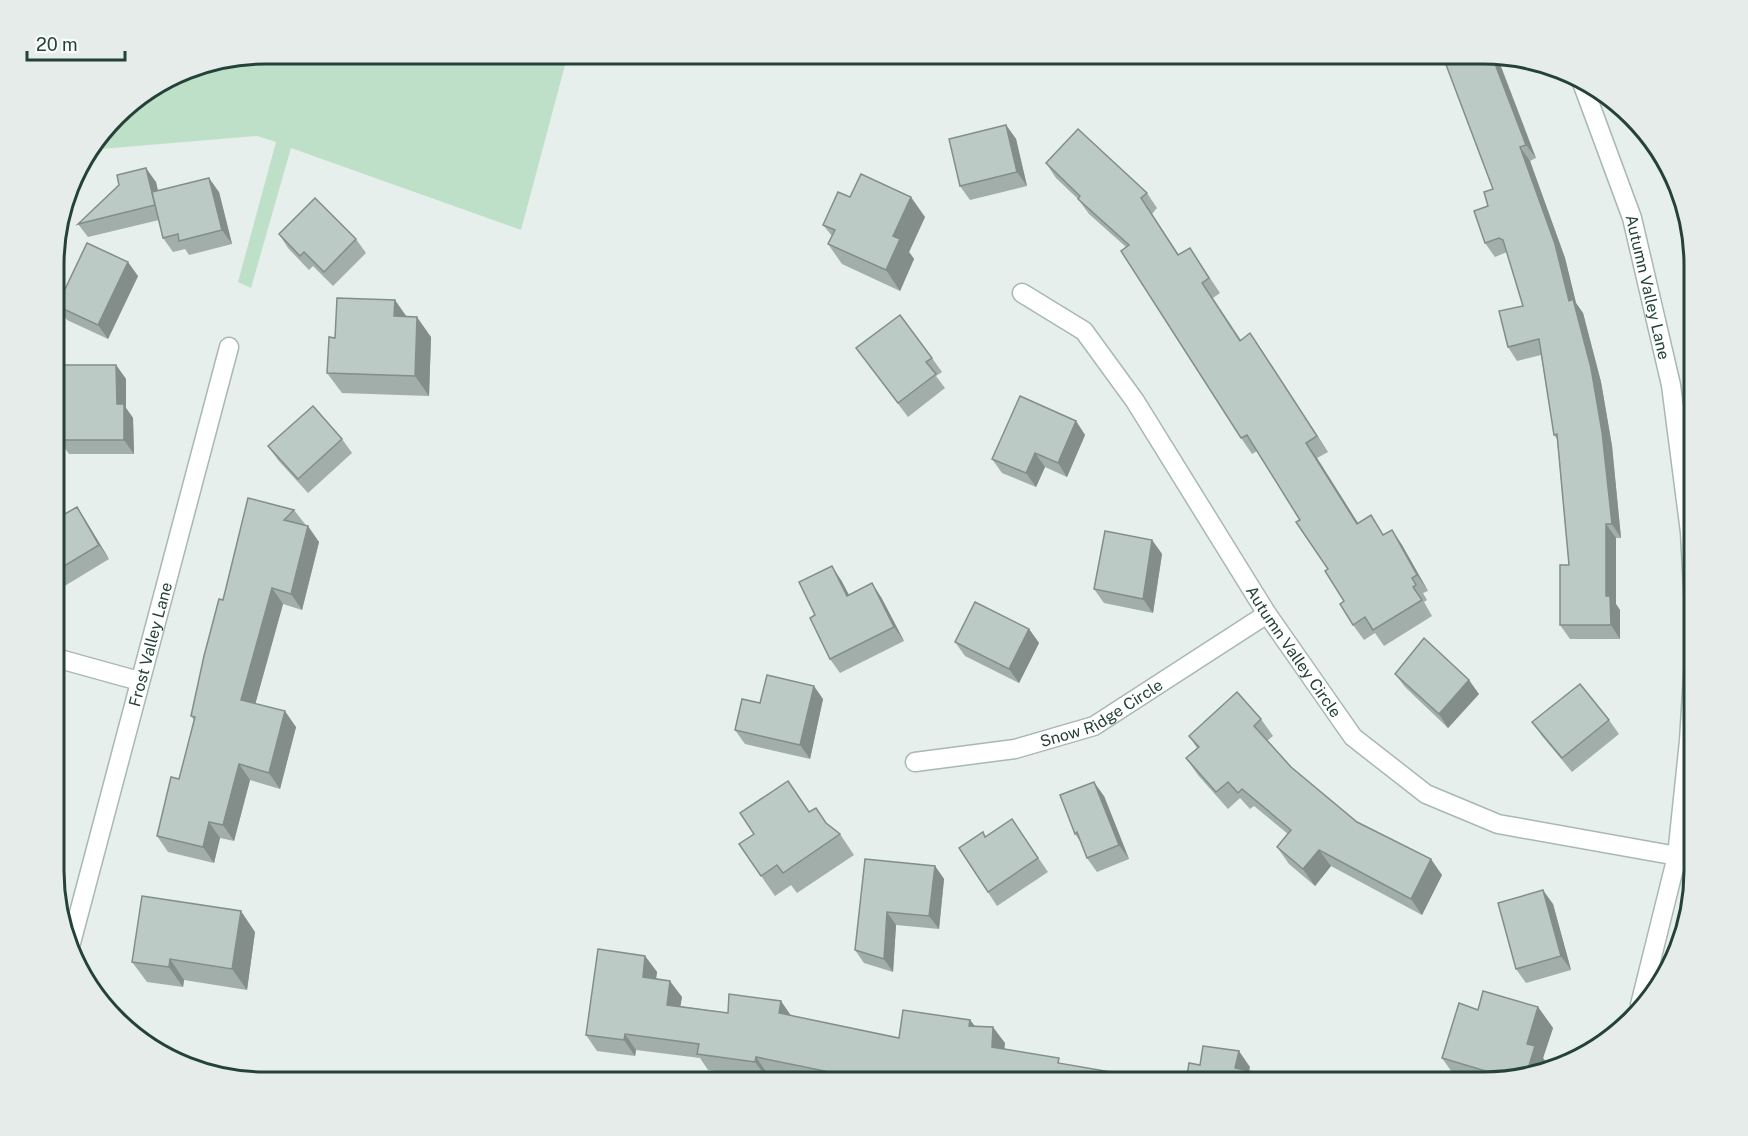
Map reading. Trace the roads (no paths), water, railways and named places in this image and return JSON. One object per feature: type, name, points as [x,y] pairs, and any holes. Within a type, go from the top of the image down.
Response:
[{"type":"street","name":"Autumn Valley Lane","points":[[1586,93],[1632,218],[1671,385],[1683,478]]},
{"type":"street","name":"Autumn Valley Circle","points":[[1022,293],[1084,331],[1135,401],[1267,614],[1353,737],[1426,794],[1498,824],[1683,858]]},
{"type":"street","name":"Frost Valley Lane","points":[[74,931],[230,347]]},
{"type":"street","name":"Snow Ridge Circle","points":[[915,762],[1016,750],[1094,726],[1267,614]]},
{"type":"street","points":[[64,660],[139,681]]},
{"type":"street","points":[[1647,987],[1683,865]]}]
